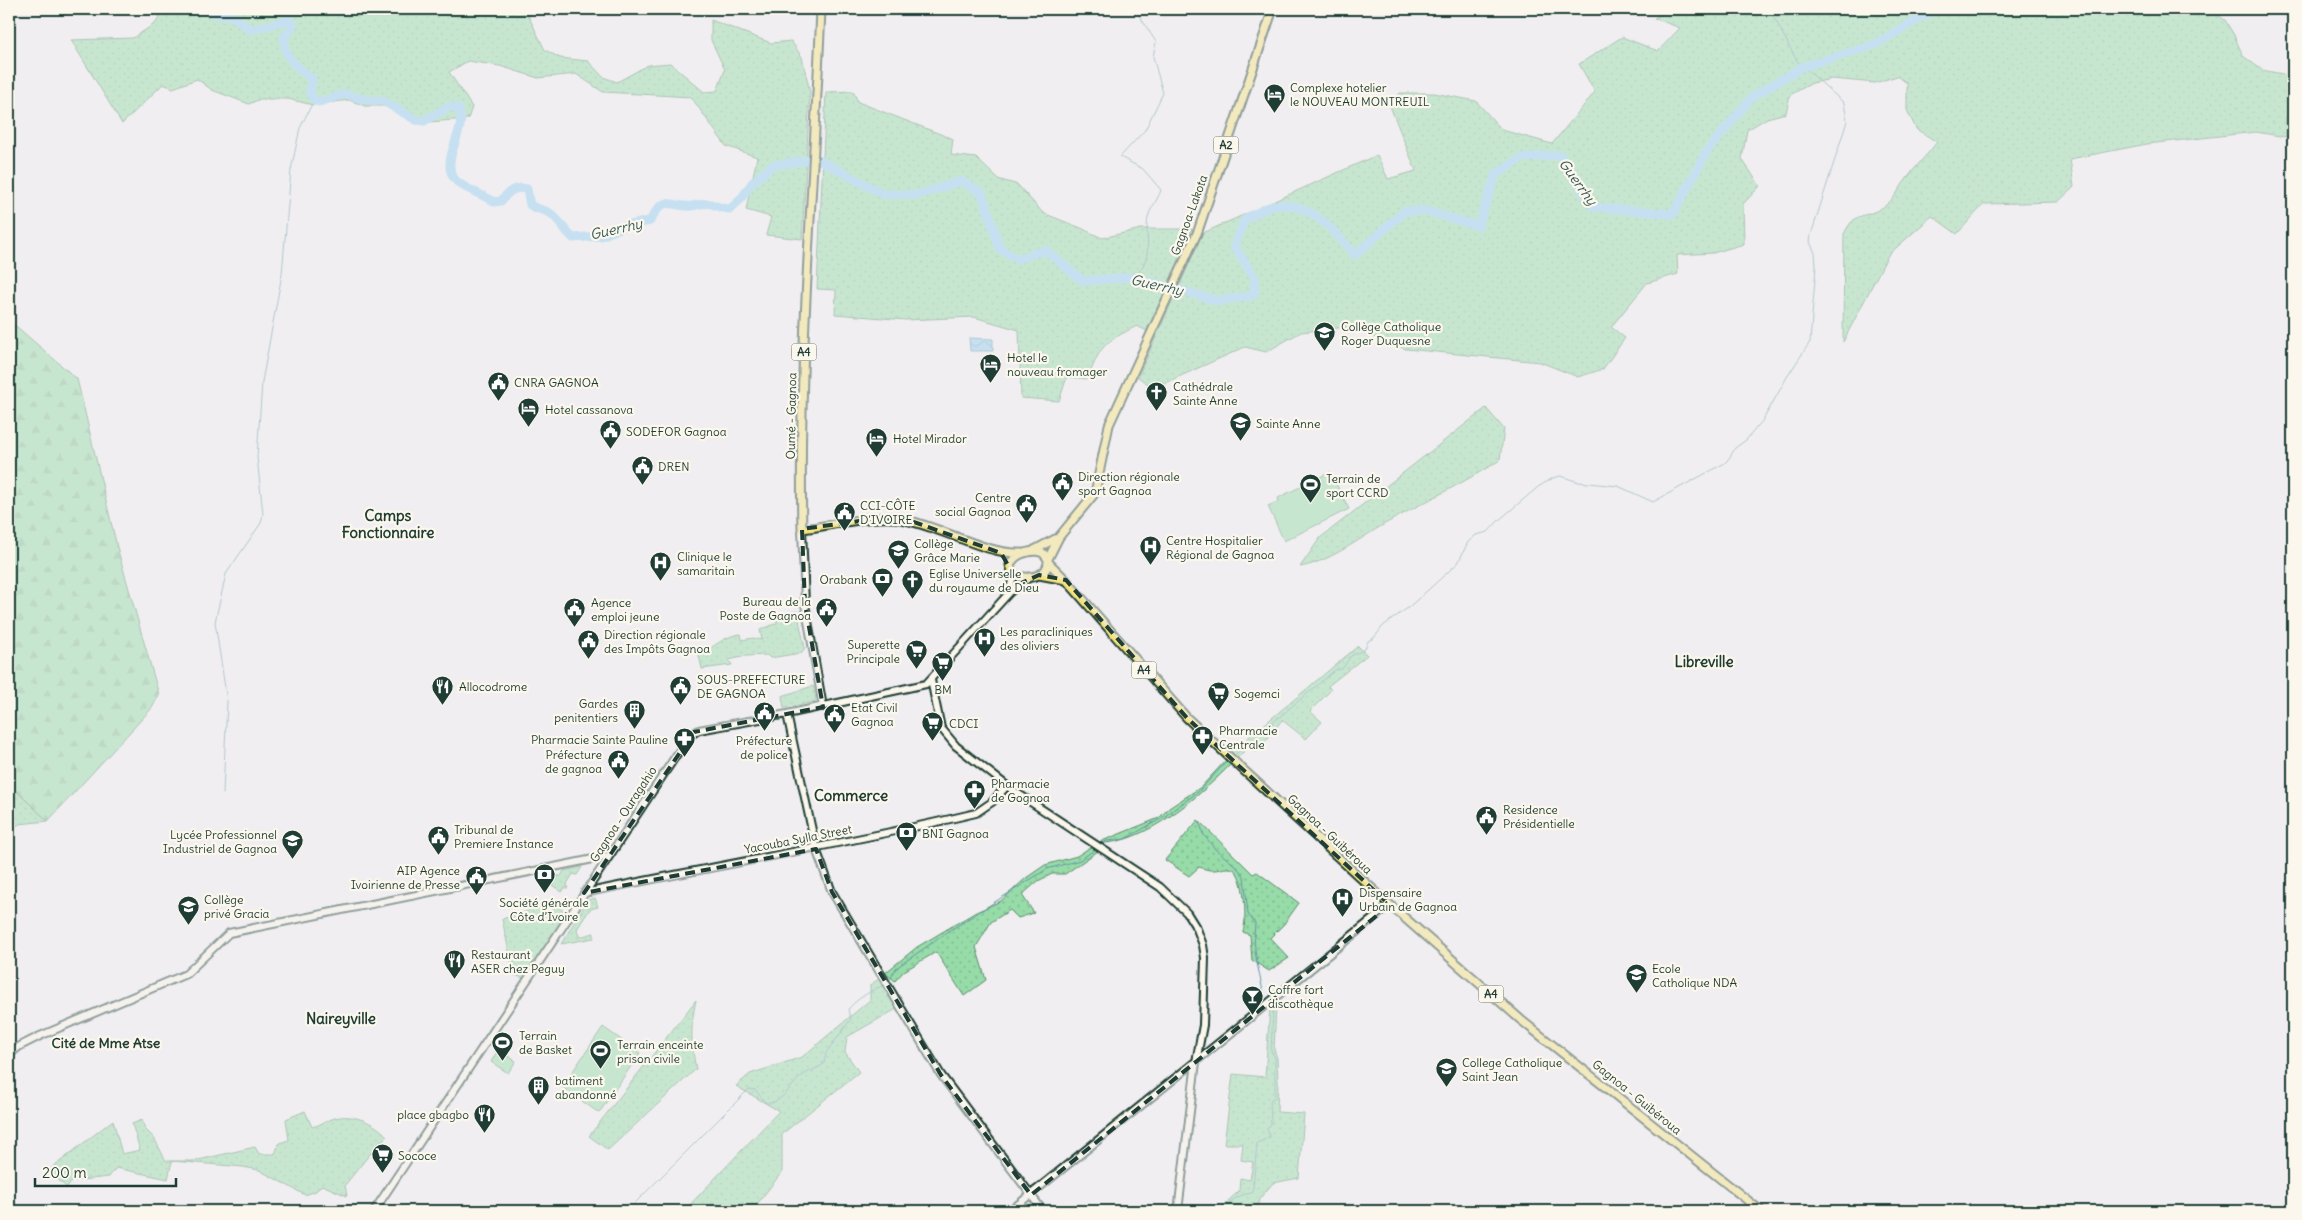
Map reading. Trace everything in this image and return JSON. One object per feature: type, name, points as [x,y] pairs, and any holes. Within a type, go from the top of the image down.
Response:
[{"type":"main road","name":"Oumé - Gagnoa","points":[[802,529],[801,446],[821,9]]},
{"type":"main road","name":"Gagnoa-Lakota","points":[[1048,560],[1056,542],[1095,493],[1109,425],[1198,231],[1273,9]]},
{"type":"main road","points":[[802,529],[881,518],[900,519],[951,534],[1001,553],[1021,554]]},
{"type":"main road","name":"Gagnoa-Lakota","points":[[1029,552],[1049,544],[1065,530]]},
{"type":"main road","points":[[1010,565],[1014,558],[1021,554],[1041,552],[1048,560],[1046,569],[1040,575]]},
{"type":"main road","points":[[1001,553],[1010,565],[1013,574],[1030,577],[1040,575],[1066,580]]},
{"type":"main road","name":"Gagnoa - Guibéroua","points":[[1048,560],[1161,690],[1390,905],[1522,1020],[1761,1211]]},
{"type":"street","points":[[802,529],[805,604],[824,706]]},
{"type":"street","points":[[1010,592],[1013,574]]},
{"type":"street","name":"Gagnoa - Ouragahio","points":[[374,1211],[659,778],[694,732],[926,684],[1010,592],[1030,577]]},
{"type":"street","points":[[931,680],[941,728],[968,757],[1007,786],[1160,887],[1187,913],[1203,945],[1205,958],[1204,1025],[1196,1062],[1178,1211]]},
{"type":"street","points":[[787,714],[816,849],[832,892],[941,1075],[1042,1211]]},
{"type":"street","name":"Yacouba Sylla Street","points":[[584,893],[769,856],[816,849],[976,813],[992,802],[1007,786]]},
{"type":"street","points":[[9,1055],[20,1046],[40,1036],[186,974],[229,933],[608,856]]},
{"type":"street","points":[[1010,1211],[1390,905]]},
{"type":"highlighted area","points":[[881,518],[911,521],[1001,553],[1019,584],[1039,575],[1066,580],[1187,718],[1390,905],[1031,1195],[941,1075],[832,892],[816,849],[584,893],[694,732],[823,707],[805,604],[802,529]]},
{"type":"green space","points":[[163,9],[525,9],[545,50],[560,58],[588,61],[603,77],[617,82],[648,65],[670,63],[704,92],[717,91],[725,70],[711,40],[711,20],[771,43],[791,41],[802,57],[810,92],[802,239],[766,235],[771,217],[746,210],[757,157],[726,146],[691,97],[603,92],[576,74],[538,78],[500,66],[468,61],[449,72],[472,107],[468,119],[415,123],[389,106],[365,106],[349,100],[313,105],[288,99],[260,99],[249,104],[212,90],[197,79],[173,88],[163,84],[122,124],[71,40],[133,38],[156,23]]},
{"type":"green space","points":[[1672,9],[2209,9],[2225,20],[2243,56],[2262,70],[2288,75],[2293,85],[2293,115],[2286,117],[2286,137],[2256,132],[2147,144],[2070,159],[2074,187],[2058,202],[1984,204],[1957,234],[1932,216],[1888,255],[1843,342],[1844,234],[1855,219],[1874,212],[1888,203],[1937,142],[1916,129],[1907,110],[1907,83],[1897,76],[1875,83],[1832,79],[1812,83],[1790,95],[1786,113],[1767,118],[1747,130],[1742,159],[1760,186],[1743,204],[1744,244],[1713,253],[1677,255],[1678,274],[1647,283],[1611,327],[1625,338],[1603,369],[1578,377],[1540,362],[1406,349],[1347,327],[1301,332],[1266,352],[1245,347],[1154,388],[1138,377],[1203,233],[1377,155],[1388,179],[1416,171],[1390,106],[1400,93],[1434,93],[1476,101],[1502,130],[1552,144],[1595,92],[1579,64],[1622,37],[1658,51],[1680,28],[1654,18]]},
{"type":"green space","points":[[853,91],[858,102],[953,139],[951,155],[976,158],[998,179],[1018,185],[1043,213],[1102,238],[1141,229],[1192,229],[1151,333],[1137,326],[1111,341],[1100,352],[1088,379],[1067,377],[1059,401],[1021,398],[1019,330],[974,317],[906,320],[835,314],[836,290],[817,289],[826,92]]},
{"type":"green space","points":[[9,320],[77,379],[117,547],[159,695],[152,708],[48,821],[9,784]]},
{"type":"green space","points":[[1486,408],[1504,429],[1500,460],[1381,526],[1336,554],[1300,567],[1320,538]]},
{"type":"green space","name":"Terrain de sport CCRD","points":[[1330,472],[1349,509],[1284,541],[1268,506],[1279,501],[1278,498]]},
{"type":"green space","points":[[797,611],[805,648],[801,653],[770,658],[767,655],[746,656],[729,660],[732,665],[702,669],[699,655],[719,642],[741,634],[742,640],[753,638],[762,640],[760,630],[777,623],[776,614]]},
{"type":"green space","points":[[1358,646],[1367,655],[1328,686],[1331,690],[1310,711],[1322,722],[1306,739],[1282,720],[1257,752],[1248,748],[1236,759],[1227,750],[1242,743]]},
{"type":"green space","points":[[813,686],[816,699],[814,702],[784,708],[782,696]]},
{"type":"green space","points":[[1227,759],[1233,762],[1205,789],[1171,816],[1134,836],[1115,842],[1097,843],[1159,818],[1169,808],[1201,787]]},
{"type":"green space","points":[[9,784],[48,821],[19,824],[9,832]]},
{"type":"green space","points":[[1198,820],[1253,874],[1257,872],[1299,903],[1284,924],[1270,938],[1289,958],[1269,971],[1252,960],[1250,935],[1243,932],[1245,918],[1244,899],[1237,873],[1230,868],[1208,870],[1199,867],[1189,876],[1165,860]]},
{"type":"green space","points":[[1092,846],[1101,849],[1065,874],[1052,874],[1038,881],[1022,895],[1034,913],[1018,918],[1010,910],[991,922],[976,947],[986,980],[964,996],[936,952],[904,971],[895,981],[885,973],[917,947],[976,912],[1001,901],[1026,878],[1045,865],[1077,856]]},
{"type":"green space","points":[[582,867],[577,875],[573,874],[567,884],[568,888],[564,888],[562,892],[549,883],[556,876],[561,876],[564,871]]},
{"type":"green space","points":[[595,898],[598,907],[590,909],[577,929],[579,937],[594,933],[594,938],[561,944],[588,900]]},
{"type":"green space","points":[[536,905],[549,915],[556,906],[567,913],[524,978],[514,975],[502,919],[528,911]]},
{"type":"green space","points":[[879,979],[887,987],[900,1007],[847,1037],[845,1052],[859,1072],[782,1134],[782,1172],[754,1208],[742,1211],[684,1211],[779,1111],[736,1086],[750,1074],[802,1057],[870,1000],[870,985]]},
{"type":"green space","points":[[696,1000],[692,1035],[696,1069],[608,1150],[589,1136]]},
{"type":"green space","points":[[1276,1006],[1274,1050],[1277,1058],[1277,1112],[1304,1114],[1299,1178],[1273,1183],[1261,1197],[1256,1211],[1222,1211],[1219,1209],[1239,1191],[1240,1178],[1250,1180],[1253,1162],[1241,1160],[1243,1144],[1224,1144],[1233,1074],[1265,1077],[1270,1007]]},
{"type":"green space","name":"Terrain enceinte prison civile","points":[[603,1027],[640,1053],[599,1113],[562,1087]]},
{"type":"green space","name":"Terrain de Basket","points":[[498,1050],[516,1061],[508,1073],[491,1062]]},
{"type":"green space","points":[[305,1111],[312,1127],[335,1118],[349,1117],[370,1123],[387,1136],[378,1144],[345,1185],[347,1196],[322,1185],[316,1191],[305,1195],[259,1170],[172,1161],[194,1161],[255,1147],[259,1154],[275,1154],[279,1143],[289,1140],[286,1119]]},
{"type":"green space","points":[[113,1120],[122,1154],[140,1150],[132,1124],[142,1120],[145,1129],[154,1138],[166,1161],[172,1161],[168,1179],[116,1168],[109,1177],[72,1181],[67,1188],[48,1171]]},
{"type":"water","points":[[969,338],[993,339],[993,351],[970,351]]},
{"type":"waterway","name":"Guerrhy","points":[[185,9],[207,10],[218,15],[231,15],[251,30],[288,20],[293,24],[291,30],[284,37],[286,51],[292,61],[312,79],[310,93],[314,100],[319,102],[345,94],[365,100],[383,101],[416,120],[424,121],[448,107],[457,107],[460,115],[460,124],[450,161],[450,170],[457,182],[494,202],[501,201],[509,192],[515,189],[527,189],[530,205],[553,215],[573,238],[601,236],[625,226],[650,221],[655,212],[668,203],[684,206],[709,203],[730,209],[741,199],[752,183],[773,165],[818,159],[883,194],[918,195],[961,181],[982,193],[1000,249],[1017,259],[1045,250],[1083,281],[1135,277],[1218,301],[1254,295],[1255,278],[1234,246],[1245,219],[1265,209],[1277,205],[1289,205],[1311,213],[1331,228],[1355,255],[1405,211],[1426,211],[1478,226],[1496,174],[1522,158],[1560,155],[1593,207],[1673,214],[1707,151],[1752,97],[1802,67],[1874,45],[1936,9]]},
{"type":"waterway","points":[[1135,9],[1156,42],[1153,57],[1163,93],[1145,130],[1120,157],[1143,169],[1161,190],[1149,214],[1145,260],[1135,277]]},
{"type":"waterway","points":[[1232,757],[1335,670],[1342,669],[1351,656],[1365,649],[1368,641],[1374,638],[1383,626],[1409,607],[1458,563],[1468,542],[1476,535],[1488,532],[1538,487],[1560,476],[1579,482],[1618,486],[1653,502],[1725,463],[1735,448],[1746,440],[1763,420],[1787,377],[1810,342],[1816,266],[1815,253],[1810,242],[1811,235],[1847,121],[1844,103],[1797,61],[1768,9]]},
{"type":"waterway","points":[[223,794],[227,701],[215,622],[226,574],[261,523],[263,514],[257,457],[262,382],[282,274],[291,170],[300,128],[314,100]]},
{"type":"waterway","points":[[1102,845],[1106,841],[1125,839],[1162,818],[1198,792],[1229,759]]},
{"type":"waterway","points":[[1199,821],[1204,835],[1215,849],[1235,865],[1244,876],[1248,914],[1255,923],[1255,951],[1264,996]]},
{"type":"waterway","points":[[891,978],[896,968],[952,929],[1047,869],[1080,860],[1097,848]]},
{"type":"waterway","points":[[629,1209],[749,1089],[755,1090],[766,1103],[772,1102],[782,1097],[803,1075],[824,1064],[826,1053],[851,1019],[848,1010],[850,1007],[863,996],[882,986]]},
{"type":"waterway","points":[[1226,1211],[1222,1209],[1232,1201],[1242,1195],[1251,1193],[1257,1143],[1270,1137],[1267,1129],[1271,1124],[1270,1100],[1275,1097],[1275,1058],[1271,1051],[1273,1011]]},
{"type":"place","name":"Complexe hotelier le NOUVEAU MONTREUIL","points":[[1274,113]]},
{"type":"place","name":"Collège Catholique Roger Duquesne","points":[[1325,352]]},
{"type":"place","name":"Hotel le nouveau fromager","points":[[991,383]]},
{"type":"place","name":"CNRA GAGNOA","points":[[498,401]]},
{"type":"place","name":"Cathédrale Sainte Anne","points":[[1157,412]]},
{"type":"place","name":"Hotel cassanova","points":[[529,428]]},
{"type":"place","name":"Sainte Anne","points":[[1240,442]]},
{"type":"place","name":"SODEFOR Gagnoa","points":[[610,450]]},
{"type":"place","name":"Hotel Mirador","points":[[877,457]]},
{"type":"place","name":"DREN","points":[[642,485]]},
{"type":"place","name":"Direction régionale sport Gagnoa","points":[[1062,502]]},
{"type":"place","name":"Terrain de sport CCRD","points":[[1310,504]]},
{"type":"place","name":"Centre social Gagnoa","points":[[1027,523]]},
{"type":"place","name":"CCI-CÔTE D'IVOIRE","points":[[844,531]]},
{"type":"place","name":"Centre Hospitalier Régional de Gagnoa","points":[[1150,566]]},
{"type":"place","name":"Collège Grâce Marie","points":[[898,569]]},
{"type":"place","name":"Clinique le samaritain","points":[[661,582]]},
{"type":"place","name":"Orabank","points":[[883,598]]},
{"type":"place","name":"Eglise Universelle du royaume de Dieu","points":[[913,599]]},
{"type":"place","name":"Bureau de la Poste de Gagnoa","points":[[827,627]]},
{"type":"place","name":"Agence emploi jeune","points":[[575,628]]},
{"type":"place","name":"Les paracliniques des oliviers","points":[[984,657]]},
{"type":"place","name":"Direction régionale des Impôts Gagnoa","points":[[588,660]]},
{"type":"place","name":"Superette Principale","points":[[916,670]]},
{"type":"place","name":"BM","points":[[943,681]]},
{"type":"place","name":"Allocodrome","points":[[443,705]]},
{"type":"place","name":"SOUS-PREFECTURE DE GAGNOA","points":[[681,705]]},
{"type":"place","name":"Sogemci","points":[[1218,712]]},
{"type":"place","name":"Gardes penitentiers","points":[[634,729]]},
{"type":"place","name":"Préfecture de police","points":[[764,732]]},
{"type":"place","name":"Etat Civil Gagnoa","points":[[835,733]]},
{"type":"place","name":"CDCI","points":[[933,742]]},
{"type":"place","name":"Pharmacie Centrale","points":[[1203,756]]},
{"type":"place","name":"Pharmacie Sainte Pauline","points":[[684,758]]},
{"type":"place","name":"Préfecture de gagnoa","points":[[618,780]]},
{"type":"place","name":"Pharmacie de Gognoa","points":[[975,809]]},
{"type":"place","name":"Residence Présidentielle","points":[[1487,835]]},
{"type":"place","name":"BNI Gagnoa","points":[[906,852]]},
{"type":"place","name":"Tribunal de Premiere Instance","points":[[438,855]]},
{"type":"place","name":"Lycée Professionnel Industriel de Gagnoa","points":[[293,860]]},
{"type":"place","name":"Société générale Côte d’Ivoire","points":[[544,894]]},
{"type":"place","name":"AIP Agence Ivoirienne de Presse","points":[[476,896]]},
{"type":"place","name":"Dispensaire Urbain de Gagnoa","points":[[1343,918]]},
{"type":"place","name":"Collège privé Gracia","points":[[188,925]]},
{"type":"place","name":"Restaurant ASER chez Peguy","points":[[455,980]]},
{"type":"place","name":"Ecole Catholique NDA","points":[[1636,994]]},
{"type":"place","name":"Coffre fort discothèque","points":[[1252,1015]]},
{"type":"place","name":"Terrain de Basket","points":[[503,1061]]},
{"type":"place","name":"Terrain enceinte prison civile","points":[[601,1070]]},
{"type":"place","name":"College Catholique Saint Jean","points":[[1446,1088]]},
{"type":"place","name":"batiment abandonné","points":[[539,1106]]},
{"type":"place","name":"place gbagbo","points":[[485,1133]]},
{"type":"place","name":"Sococe","points":[[382,1174]]},
{"type":"district","name":"Camps Fonctionnaire","points":[[388,524]]},
{"type":"district","name":"Libreville","points":[[1704,661]]},
{"type":"district","name":"Commerce","points":[[851,795]]},
{"type":"district","name":"Naireyville","points":[[341,1018]]},
{"type":"district","name":"Cité de Mme Atse","points":[[106,1043]]}]
